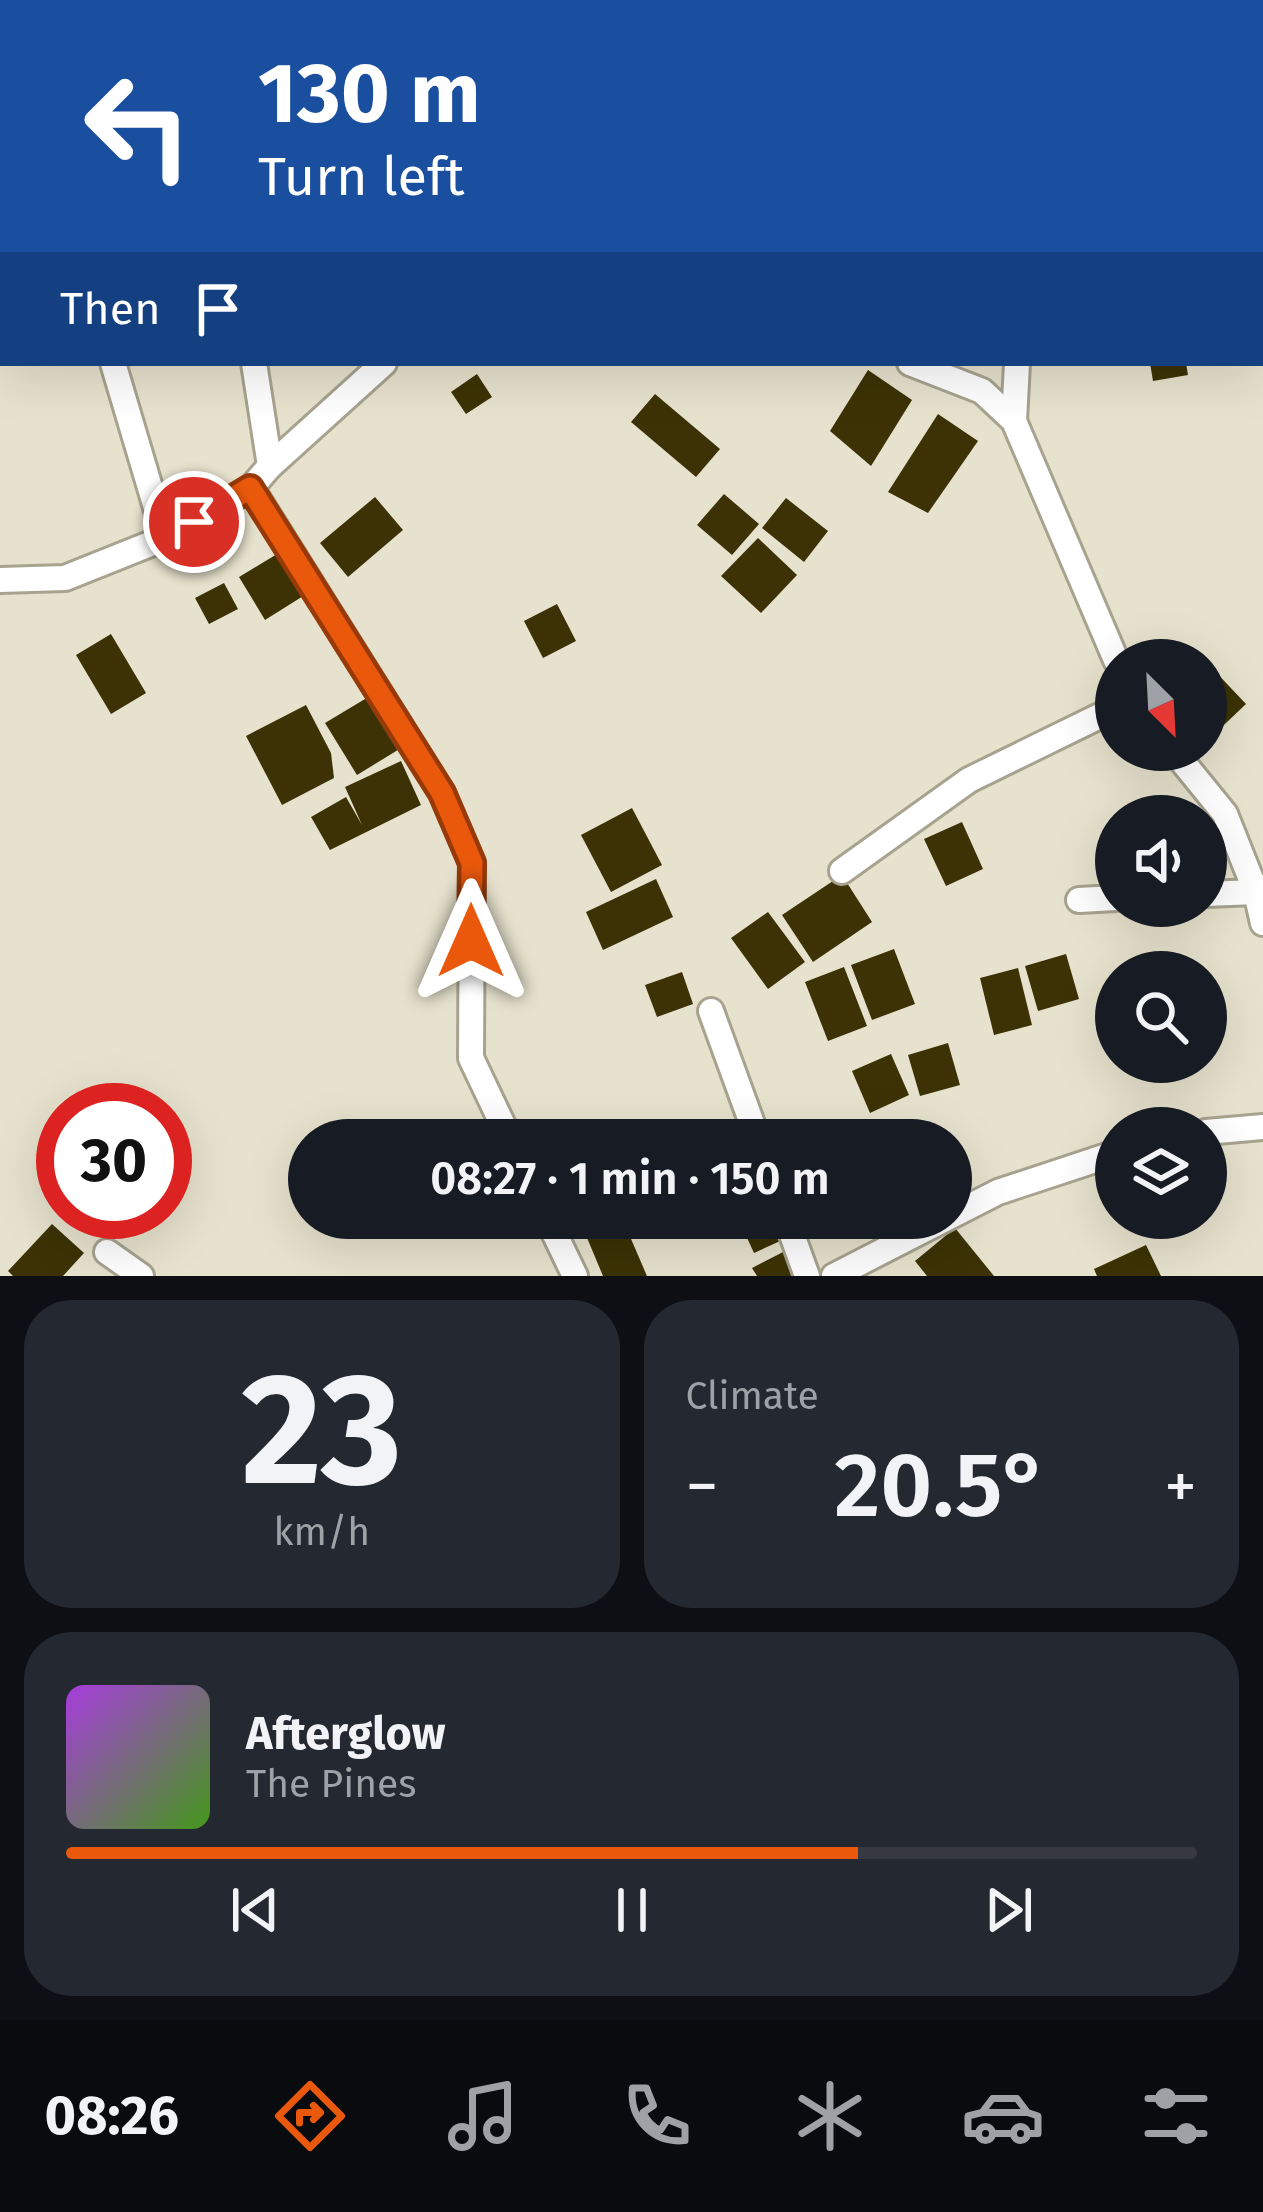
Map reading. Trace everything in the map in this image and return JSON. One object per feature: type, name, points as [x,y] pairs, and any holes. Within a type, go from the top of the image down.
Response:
[{"type":"street","points":[[114,366],[165,538]]},
{"type":"street","points":[[254,366],[270,466]]},
{"type":"street","points":[[0,580],[64,578],[165,538],[250,488],[381,366]]},
{"type":"street","points":[[918,366],[982,391],[1014,421],[1107,639]]},
{"type":"street","points":[[1014,421],[1017,366]]},
{"type":"street","points":[[250,488],[442,793],[472,863],[471,1058],[500,1119]]},
{"type":"street","points":[[842,871],[969,780],[1095,718]]},
{"type":"street","points":[[1190,771],[1225,814],[1260,889],[1263,923]]},
{"type":"street","points":[[1227,892],[1260,889]]},
{"type":"street","points":[[1079,900],[1095,899]]},
{"type":"street","points":[[711,1011],[750,1119]]},
{"type":"street","points":[[1227,1130],[1263,1126]]},
{"type":"street","points":[[972,1205],[1095,1160]]},
{"type":"street","points":[[557,1239],[575,1276]]},
{"type":"street","points":[[794,1239],[807,1276]]},
{"type":"street","points":[[834,1276],[906,1239]]},
{"type":"street","points":[[107,1252],[141,1276]]},
{"type":"building","points":[[1150,366],[1186,366],[1188,375],[1153,381]]},
{"type":"building","points":[[868,370],[912,400],[871,466],[830,431]]},
{"type":"building","points":[[477,374],[492,397],[466,414],[451,392]]},
{"type":"building","points":[[655,394],[720,449],[696,477],[631,422]]},
{"type":"building","points":[[938,414],[978,441],[928,513],[888,492]]},
{"type":"building","points":[[724,494],[759,524],[732,555],[697,525]]},
{"type":"building","points":[[375,497],[403,530],[348,577],[320,543]]},
{"type":"building","points":[[786,498],[828,531],[804,562],[762,528]]},
{"type":"building","points":[[758,538],[797,575],[761,613],[721,576]]},
{"type":"building","points":[[282,551],[308,593],[265,620],[239,577]]},
{"type":"building","points":[[224,583],[238,609],[209,624],[195,598]]},
{"type":"building","points":[[557,604],[576,641],[543,658],[524,621]]},
{"type":"building","points":[[111,634],[146,693],[111,714],[76,655]]},
{"type":"building","points":[[1227,684],[1246,704],[1227,722]]},
{"type":"building","points":[[375,693],[406,745],[357,775],[325,723]]},
{"type":"building","points":[[306,705],[331,753],[334,778],[282,805],[246,736]]},
{"type":"building","points":[[401,761],[421,805],[330,850],[311,817],[346,797],[362,825],[345,787]]},
{"type":"building","points":[[632,808],[662,865],[611,892],[581,835]]},
{"type":"building","points":[[962,822],[983,869],[946,886],[924,839]]},
{"type":"building","points":[[842,875],[872,922],[813,962],[782,915]]},
{"type":"building","points":[[656,879],[673,917],[603,950],[586,912]]},
{"type":"building","points":[[768,912],[805,962],[768,989],[731,938]]},
{"type":"building","points":[[894,949],[915,1004],[872,1020],[851,965]]},
{"type":"building","points":[[1066,954],[1079,999],[1038,1011],[1025,966]]},
{"type":"building","points":[[844,967],[867,1026],[828,1041],[805,982]]},
{"type":"building","points":[[1018,968],[1032,1025],[994,1035],[980,978]]},
{"type":"building","points":[[682,972],[693,1004],[657,1017],[645,985]]},
{"type":"building","points":[[948,1043],[960,1085],[920,1096],[908,1055]]},
{"type":"building","points":[[891,1054],[909,1095],[870,1113],[852,1071]]},
{"type":"building","points":[[38,1239],[69,1239],[84,1253],[63,1276],[13,1276],[8,1271]]},
{"type":"building","points":[[588,1239],[631,1239],[647,1276],[603,1276]]},
{"type":"building","points":[[748,1239],[785,1239],[754,1253]]},
{"type":"building","points":[[942,1239],[964,1239],[994,1276],[927,1276],[915,1261]]},
{"type":"building","points":[[1146,1245],[1161,1276],[1097,1276],[1094,1269]]},
{"type":"building","points":[[789,1249],[803,1276],[757,1276],[752,1268]]},
{"type":"route","points":[[194,522],[250,488],[442,793],[472,863],[471,941]]}]
